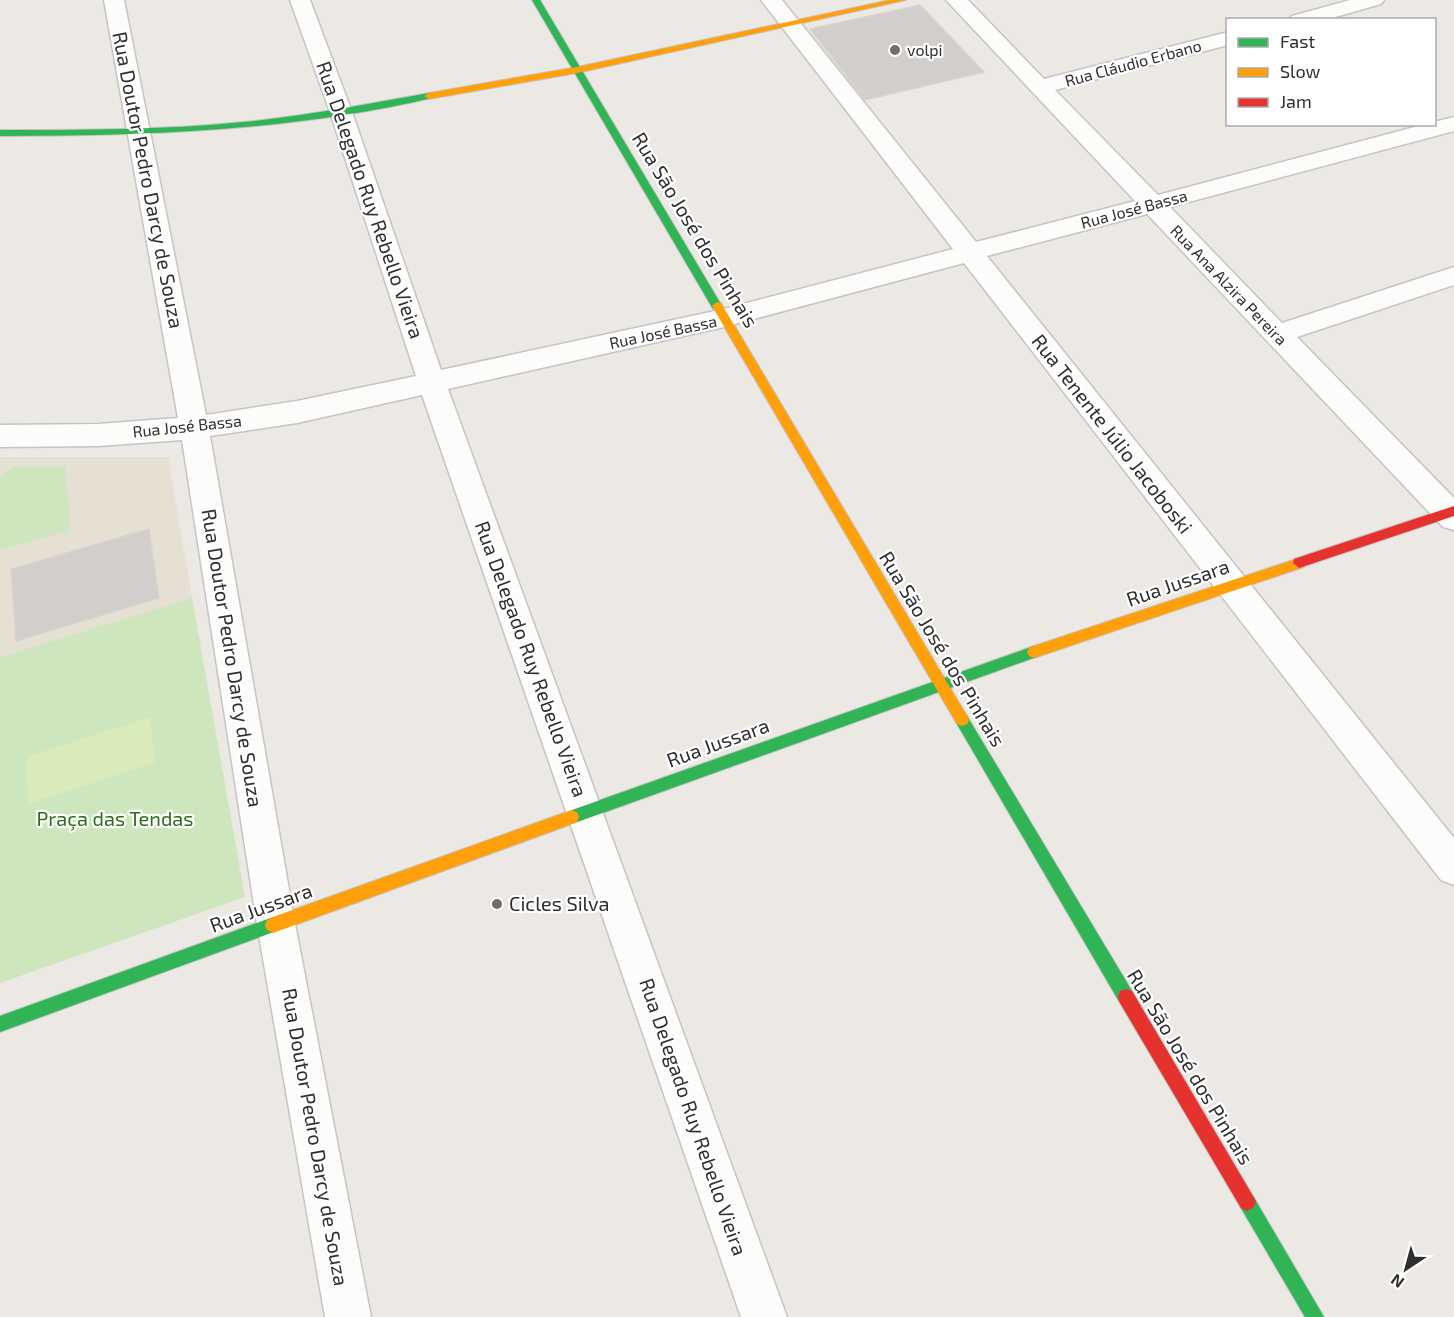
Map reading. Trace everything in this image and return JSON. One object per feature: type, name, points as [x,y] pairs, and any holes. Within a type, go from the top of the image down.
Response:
[{"type":"street","name":"Rua Doutor Pedro Darcy de Souza","points":[[114,0],[194,428],[276,924],[348,1317]]},
{"type":"street","name":"Rua Delegado Ruy Rebello Vieira","points":[[300,0],[341,112],[432,382],[764,1317]]},
{"type":"street","name":"Rua São José dos Pinhais","points":[[536,0],[1315,1317]]},
{"type":"street","name":"Rua Tenente Júlio Jacoboski","points":[[771,0],[1454,867]]},
{"type":"street","points":[[0,134],[139,132],[244,125],[341,112],[577,70],[902,0]]},
{"type":"street","name":"Rua Ana Alzira Pereira","points":[[956,0],[1452,514]]},
{"type":"street","points":[[1306,18],[1374,0]]},
{"type":"street","name":"Rua Cláudio Erbano","points":[[1039,87],[1226,38]]},
{"type":"street","name":"Rua José Bassa","points":[[0,436],[98,435],[194,428],[297,412],[724,318],[1454,124]]},
{"type":"street","points":[[1276,334],[1454,276]]},
{"type":"street","name":"Rua Jussara","points":[[0,1024],[940,684],[1452,514]]},
{"type":"shaded area","points":[[0,457],[168,457],[192,598],[0,657]]},
{"type":"green space","points":[[13,467],[65,467],[71,530],[0,550],[0,476]]},
{"type":"green space","name":"Praça das Tendas","points":[[192,598],[245,897],[0,983],[0,657]]},
{"type":"green space","points":[[150,717],[155,762],[28,804],[26,757]]},
{"type":"building","name":"volpi","points":[[920,5],[984,72],[865,100],[810,29]]},
{"type":"building","points":[[149,529],[159,598],[16,641],[11,569]]},
{"type":"traffic: fast","points":[[536,0],[717,306]]},
{"type":"traffic: fast","points":[[0,133],[122,132],[243,125],[313,116],[429,96]]},
{"type":"traffic: fast","points":[[572,817],[1034,652]]},
{"type":"traffic: fast","points":[[962,720],[1126,997]]},
{"type":"traffic: fast","points":[[0,1024],[273,925]]},
{"type":"traffic: fast","points":[[1247,1202],[1315,1317]]},
{"type":"traffic: slow","points":[[429,96],[577,70],[902,0]]},
{"type":"traffic: slow","points":[[717,306],[962,720]]},
{"type":"traffic: slow","points":[[1034,652],[1299,563]]},
{"type":"traffic: slow","points":[[273,925],[572,817]]},
{"type":"traffic: jam","points":[[1299,563],[1454,511]]},
{"type":"traffic: jam","points":[[1126,997],[1247,1202]]},
{"type":"place","name":"volpi","points":[[895,50]]},
{"type":"place","name":"Cicles Silva","points":[[497,904]]}]
